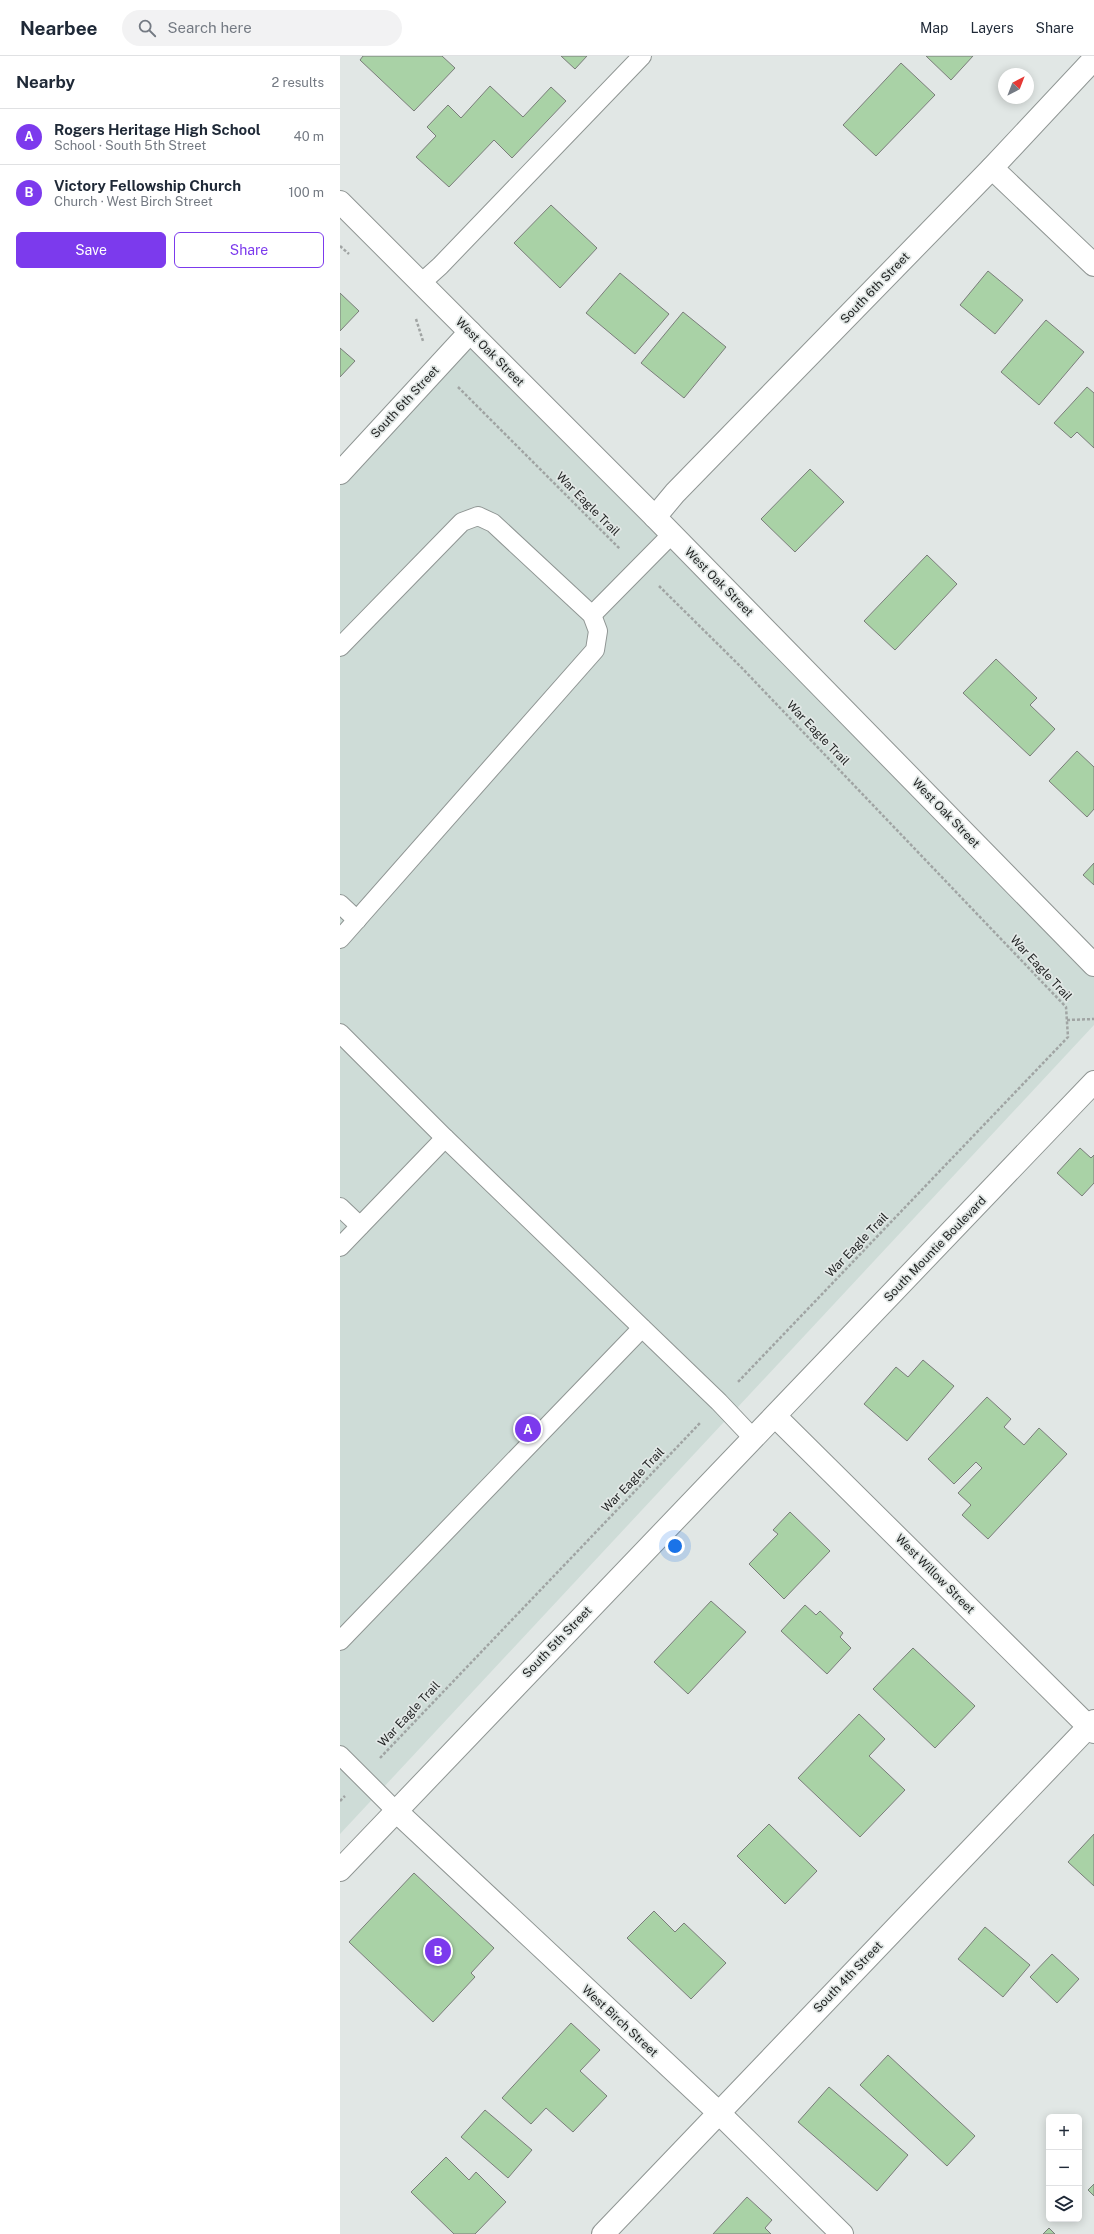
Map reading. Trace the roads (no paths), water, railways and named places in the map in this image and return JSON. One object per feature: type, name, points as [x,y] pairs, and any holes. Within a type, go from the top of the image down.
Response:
[{"type":"street","name":"South 6th Street","points":[[655,517],[675,493],[992,168],[1094,59]]},
{"type":"street","points":[[992,168],[1094,264]]},
{"type":"street","name":"West Oak Street","points":[[340,202],[420,284],[672,534],[1094,964]]},
{"type":"street","name":"South 6th Street","points":[[340,473],[470,332]]},
{"type":"street","name":"South Mountie Boulevard","points":[[775,1416],[1094,1082]]},
{"type":"street","name":"South 5th Street","points":[[340,1870],[395,1810],[775,1416]]},
{"type":"street","name":"West Willow Street","points":[[775,1416],[1092,1726]]},
{"type":"street","name":"South 4th Street","points":[[603,2234],[718,2112],[1092,1726]]},
{"type":"street","name":"West Birch Street","points":[[395,1810],[718,2112],[842,2234]]},
{"type":"lane","points":[[420,284],[440,266],[642,56]]},
{"type":"lane","points":[[340,647],[462,522],[478,516],[493,523],[592,615],[598,631],[595,650],[340,939]]},
{"type":"lane","points":[[592,615],[672,534]]},
{"type":"lane","points":[[340,904],[357,920]]},
{"type":"lane","points":[[340,1033],[445,1138],[719,1402],[754,1438]]},
{"type":"lane","points":[[340,1247],[445,1138]]},
{"type":"lane","points":[[340,1207],[360,1226]]},
{"type":"lane","points":[[340,1642],[642,1328]]},
{"type":"lane","points":[[340,1755],[395,1810]]},
{"type":"place","name":"Rogers Heritage High School","points":[[528,1429]]},
{"type":"place","name":"Victory Fellowship Church","points":[[438,1951]]}]
